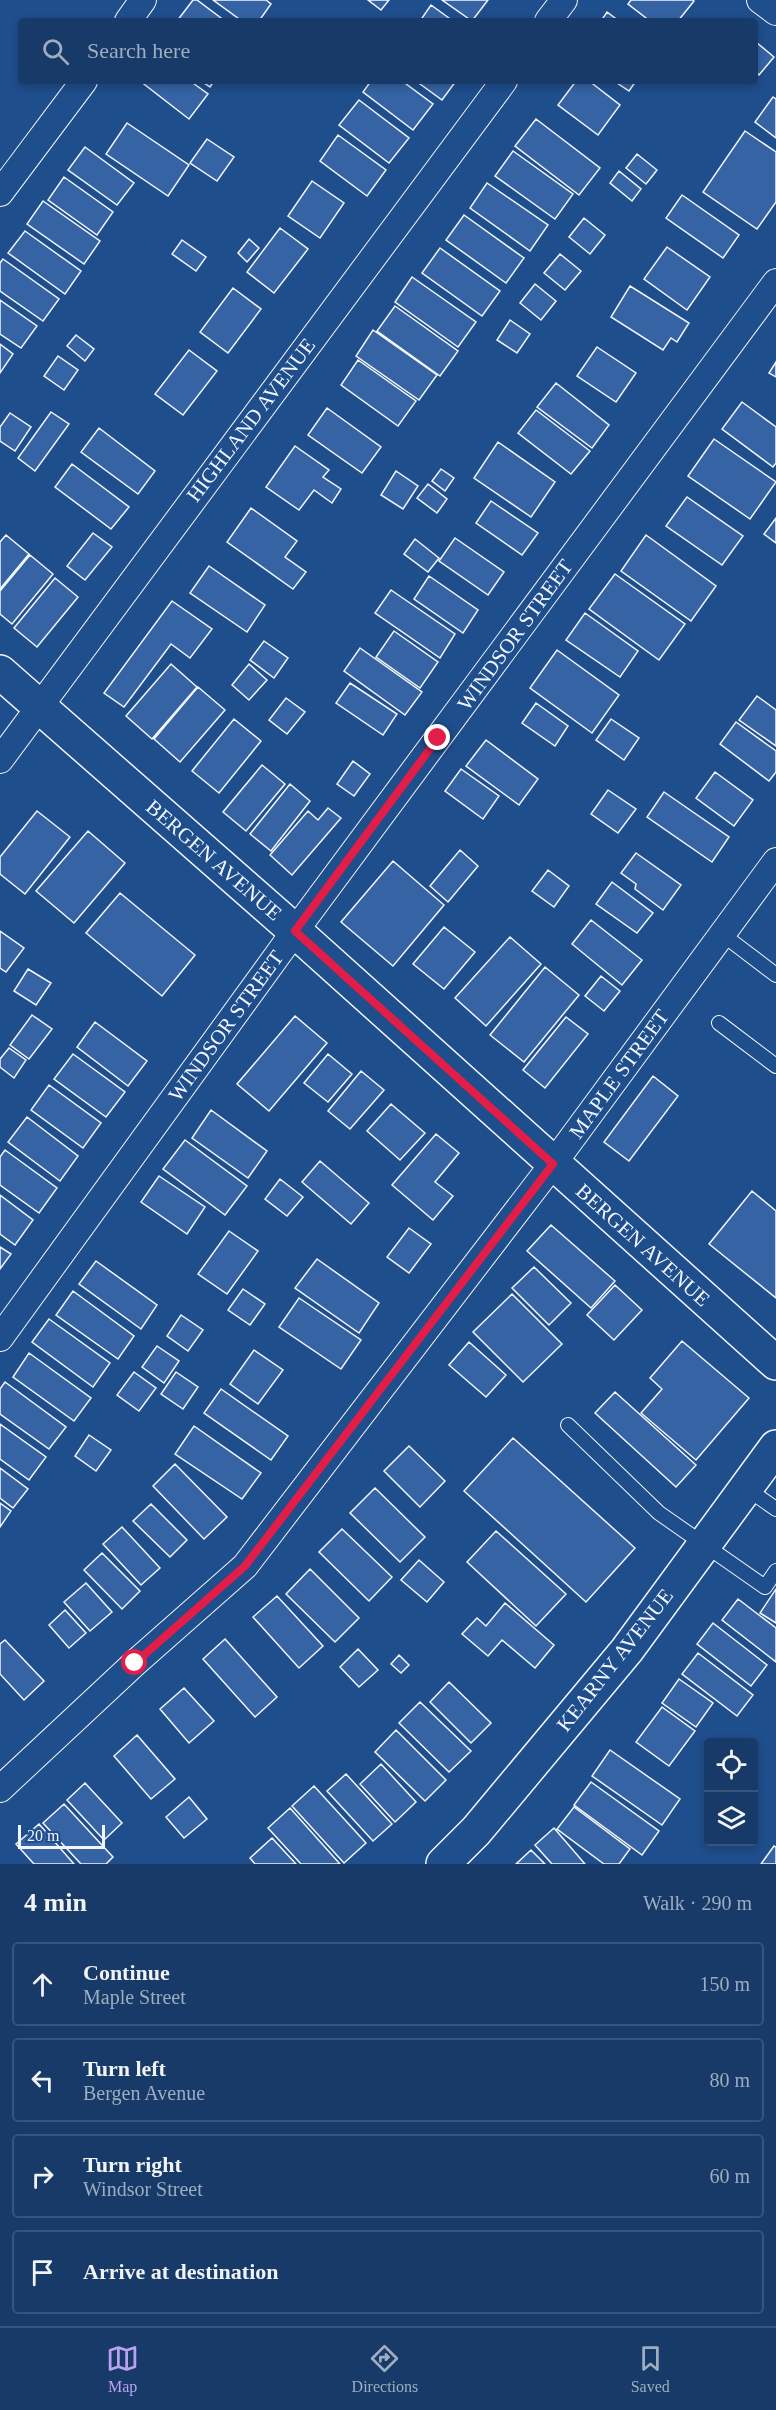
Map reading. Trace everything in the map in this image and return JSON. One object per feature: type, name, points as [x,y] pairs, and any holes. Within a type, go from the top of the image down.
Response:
[{"type":"street","points":[[130,18],[143,0]]},
{"type":"street","points":[[550,18],[564,0]]},
{"type":"street","points":[[760,0],[776,12]]},
{"type":"street","points":[[0,193],[82,84]]},
{"type":"street","name":"HIGHLAND AVENUE","points":[[0,760],[502,84]]},
{"type":"street","name":"WINDSOR STREET","points":[[0,1338],[295,931],[776,282]]},
{"type":"street","name":"BERGEN AVENUE","points":[[0,672],[295,931],[776,1363]]},
{"type":"street","name":"MAPLE STREET","points":[[0,1789],[135,1663],[245,1566],[553,1164],[776,861]]},
{"type":"street","name":"KEARNY AVENUE","points":[[451,1861],[627,1650],[703,1543],[776,1447]]},
{"type":"lane","points":[[722,934],[776,975]]},
{"type":"lane","points":[[719,1023],[776,1066]]},
{"type":"lane","points":[[568,1425],[659,1513],[765,1587],[776,1571]]},
{"type":"lane","points":[[746,1488],[776,1509]]},
{"type":"building","points":[[193,0],[197,0],[221,18],[179,18]]},
{"type":"building","points":[[213,0],[266,0],[271,4],[261,18],[238,18]]},
{"type":"building","points":[[368,0],[389,0],[381,10]]},
{"type":"building","points":[[442,0],[488,0],[474,18],[468,18]]},
{"type":"building","points":[[631,0],[694,1],[680,18],[646,18],[628,4]]},
{"type":"building","points":[[431,5],[449,18],[422,18]]},
{"type":"building","points":[[607,12],[615,18],[603,18]]},
{"type":"building","points":[[758,44],[774,57],[758,74]]},
{"type":"building","points":[[144,84],[194,84],[208,94],[189,119]]},
{"type":"building","points":[[369,84],[406,84],[433,104],[413,130],[363,92]]},
{"type":"building","points":[[420,84],[454,84],[442,100]]},
{"type":"building","points":[[574,84],[593,84],[620,105],[598,135],[558,105]]},
{"type":"building","points":[[618,84],[634,84],[629,91]]},
{"type":"building","points":[[773,97],[776,99],[776,138],[755,122]]},
{"type":"building","points":[[359,100],[409,138],[389,163],[339,125]]},
{"type":"building","points":[[536,119],[600,168],[579,195],[515,146]]},
{"type":"building","points":[[127,123],[189,165],[168,196],[106,154]]},
{"type":"building","points":[[745,131],[776,152],[776,202],[757,229],[703,192]]},
{"type":"building","points":[[338,135],[386,170],[367,196],[320,161]]},
{"type":"building","points":[[207,139],[234,157],[217,181],[190,163]]},
{"type":"building","points":[[85,147],[134,183],[117,205],[68,170]]},
{"type":"building","points":[[513,151],[573,194],[555,219],[495,176]]},
{"type":"building","points":[[637,154],[657,170],[646,184],[626,168]]},
{"type":"building","points":[[619,171],[641,189],[632,201],[610,183]]},
{"type":"building","points":[[64,177],[113,212],[97,235],[48,200]]},
{"type":"building","points":[[312,181],[344,203],[320,238],[288,216]]},
{"type":"building","points":[[487,183],[548,225],[530,251],[470,208]]},
{"type":"building","points":[[682,195],[739,235],[723,258],[666,218]]},
{"type":"building","points":[[43,201],[100,241],[84,264],[27,224]]},
{"type":"building","points":[[464,215],[524,258],[506,283],[446,240]]},
{"type":"building","points":[[584,218],[605,235],[590,254],[569,237]]},
{"type":"building","points":[[280,228],[308,249],[274,293],[247,272]]},
{"type":"building","points":[[25,231],[81,271],[65,294],[8,253]]},
{"type":"building","points":[[249,239],[259,248],[247,262],[238,253]]},
{"type":"building","points":[[182,240],[206,257],[196,271],[172,254]]},
{"type":"building","points":[[667,247],[710,277],[687,310],[644,279]]},
{"type":"building","points":[[440,248],[500,291],[482,316],[422,273]]},
{"type":"building","points":[[560,254],[581,271],[565,290],[544,273]]},
{"type":"building","points":[[3,259],[59,299],[43,321],[0,291],[0,263]]},
{"type":"building","points":[[412,277],[476,322],[458,347],[395,302]]},
{"type":"building","points":[[535,284],[556,301],[541,320],[520,303]]},
{"type":"building","points":[[630,286],[689,323],[677,342],[671,338],[663,350],[611,317]]},
{"type":"building","points":[[233,288],[261,309],[228,353],[200,332]]},
{"type":"building","points":[[0,300],[37,326],[21,348],[0,334]]},
{"type":"building","points":[[395,306],[458,351],[440,376],[377,331]]},
{"type":"building","points":[[510,320],[530,334],[517,353],[497,340]]},
{"type":"building","points":[[373,330],[437,375],[419,400],[356,356]]},
{"type":"building","points":[[76,335],[94,349],[85,361],[67,346]]},
{"type":"building","points":[[0,344],[13,354],[0,373]]},
{"type":"building","points":[[597,347],[636,373],[616,402],[577,376]]},
{"type":"building","points":[[189,350],[217,371],[183,415],[155,394]]},
{"type":"building","points":[[58,356],[78,370],[64,390],[44,376]]},
{"type":"building","points":[[358,360],[416,401],[398,426],[341,385]]},
{"type":"building","points":[[776,362],[776,377],[769,373]]},
{"type":"building","points":[[556,383],[609,425],[592,448],[537,407]]},
{"type":"building","points":[[742,402],[776,427],[776,463],[773,467],[722,429]]},
{"type":"building","points":[[327,408],[381,447],[362,473],[308,435]]},
{"type":"building","points":[[536,410],[590,451],[571,474],[518,433]]},
{"type":"building","points":[[51,412],[69,424],[35,471],[18,458]]},
{"type":"building","points":[[10,413],[31,427],[15,451],[0,441],[0,427]]},
{"type":"building","points":[[99,428],[155,471],[138,494],[81,452]]},
{"type":"building","points":[[714,439],[776,482],[750,519],[688,476]]},
{"type":"building","points":[[498,442],[555,482],[531,517],[474,478]]},
{"type":"building","points":[[295,446],[329,470],[323,477],[341,489],[332,503],[314,490],[299,510],[266,487]]},
{"type":"building","points":[[72,464],[129,507],[111,529],[55,487]]},
{"type":"building","points":[[441,469],[454,478],[445,491],[432,481]]},
{"type":"building","points":[[396,471],[418,486],[403,509],[381,495]]},
{"type":"building","points":[[428,484],[447,499],[437,513],[417,498]]},
{"type":"building","points":[[687,497],[743,536],[722,565],[666,526]]},
{"type":"building","points":[[491,501],[538,533],[522,555],[476,523]]},
{"type":"building","points":[[251,508],[297,541],[285,557],[306,572],[293,589],[227,542]]},
{"type":"building","points":[[776,518],[776,543],[764,534]]},
{"type":"building","points":[[93,533],[112,547],[85,580],[67,566]]},
{"type":"building","points":[[6,535],[29,554],[0,589],[0,542]]},
{"type":"building","points":[[646,535],[716,586],[691,621],[621,571]]},
{"type":"building","points":[[455,538],[504,572],[488,595],[439,561]]},
{"type":"building","points":[[415,539],[439,558],[428,572],[404,554]]},
{"type":"building","points":[[30,555],[53,574],[12,624],[0,614],[0,591]]},
{"type":"building","points":[[209,566],[265,605],[247,632],[190,593]]},
{"type":"building","points":[[615,574],[685,624],[659,660],[589,609]]},
{"type":"building","points":[[429,576],[478,610],[463,633],[414,599]]},
{"type":"building","points":[[55,578],[78,597],[37,647],[14,628]]},
{"type":"building","points":[[391,590],[455,634],[440,658],[375,613]]},
{"type":"building","points":[[172,601],[212,629],[190,658],[171,644],[124,707],[104,693]]},
{"type":"building","points":[[585,613],[638,651],[620,677],[566,640]]},
{"type":"building","points":[[394,631],[438,662],[420,688],[376,657]]},
{"type":"building","points":[[264,641],[288,658],[274,678],[250,660]]},
{"type":"building","points":[[360,648],[422,692],[405,715],[344,671]]},
{"type":"building","points":[[557,650],[619,695],[592,733],[530,688]]},
{"type":"building","points":[[171,664],[197,687],[152,739],[126,716]]},
{"type":"building","points":[[249,664],[267,680],[249,700],[232,685]]},
{"type":"building","points":[[350,683],[397,714],[383,735],[336,703]]},
{"type":"building","points":[[198,687],[225,710],[180,762],[154,739]]},
{"type":"building","points":[[757,696],[776,710],[776,746],[739,720]]},
{"type":"building","points":[[286,698],[305,712],[287,734],[269,720]]},
{"type":"building","points":[[536,703],[568,726],[555,746],[522,723]]},
{"type":"building","points":[[234,719],[261,741],[219,793],[192,771]]},
{"type":"building","points":[[611,719],[639,738],[624,760],[596,740]]},
{"type":"building","points":[[736,722],[776,751],[776,772],[769,781],[720,744]]},
{"type":"building","points":[[486,740],[538,779],[519,805],[466,766]]},
{"type":"building","points":[[353,761],[370,774],[354,796],[337,784]]},
{"type":"building","points":[[262,765],[285,784],[246,831],[223,812]]},
{"type":"building","points":[[461,769],[499,796],[483,819],[445,791]]},
{"type":"building","points":[[715,772],[753,800],[734,826],[696,798]]},
{"type":"building","points":[[290,784],[310,801],[271,851],[250,834]]},
{"type":"building","points":[[608,790],[636,809],[618,833],[591,814]]},
{"type":"building","points":[[664,792],[729,837],[712,862],[647,817]]},
{"type":"building","points":[[328,808],[341,818],[292,875],[270,855],[308,811],[318,820]]},
{"type":"building","points":[[37,811],[70,837],[25,894],[0,874],[0,857]]},
{"type":"building","points":[[88,831],[125,863],[74,923],[36,891]]},
{"type":"building","points":[[460,850],[478,866],[448,902],[430,886]]},
{"type":"building","points":[[636,853],[681,885],[663,910],[635,889],[636,884],[621,873]]},
{"type":"building","points":[[393,861],[444,905],[393,966],[341,922]]},
{"type":"building","points":[[548,870],[569,886],[554,907],[532,891]]},
{"type":"building","points":[[612,882],[653,913],[637,933],[596,904]]},
{"type":"building","points":[[120,893],[195,955],[162,996],[86,933]]},
{"type":"building","points":[[591,920],[642,960],[622,985],[572,944]]},
{"type":"building","points":[[444,927],[475,952],[444,989],[413,964]]},
{"type":"building","points":[[0,931],[24,948],[6,972],[0,968]]},
{"type":"building","points":[[510,937],[541,964],[486,1026],[455,998]]},
{"type":"building","points":[[545,967],[579,995],[524,1062],[490,1035]]},
{"type":"building","points":[[28,969],[51,983],[36,1005],[14,991]]},
{"type":"building","points":[[601,976],[620,991],[604,1011],[585,996]]},
{"type":"building","points":[[32,1015],[52,1029],[29,1059],[10,1045]]},
{"type":"building","points":[[295,1016],[327,1043],[269,1111],[237,1084]]},
{"type":"building","points":[[566,1017],[588,1034],[545,1088],[523,1070]]},
{"type":"building","points":[[95,1022],[147,1061],[128,1086],[77,1047]]},
{"type":"building","points":[[9,1048],[26,1060],[14,1078],[0,1067],[0,1059]]},
{"type":"building","points":[[73,1054],[125,1092],[106,1117],[54,1079]]},
{"type":"building","points":[[328,1054],[352,1074],[328,1102],[304,1083]]},
{"type":"building","points":[[361,1071],[384,1090],[350,1129],[328,1111]]},
{"type":"building","points":[[653,1076],[678,1096],[629,1161],[604,1142]]},
{"type":"building","points":[[49,1085],[101,1123],[83,1148],[31,1110]]},
{"type":"building","points":[[391,1104],[425,1133],[400,1160],[367,1131]]},
{"type":"building","points":[[211,1110],[267,1151],[248,1178],[192,1138]]},
{"type":"building","points":[[27,1117],[78,1156],[60,1181],[8,1142]]},
{"type":"building","points":[[436,1134],[459,1153],[435,1182],[453,1196],[433,1220],[392,1185]]},
{"type":"building","points":[[185,1140],[247,1186],[225,1215],[163,1169]]},
{"type":"building","points":[[5,1150],[57,1188],[39,1213],[0,1185],[0,1157]]},
{"type":"building","points":[[320,1161],[369,1203],[351,1224],[302,1182]]},
{"type":"building","points":[[159,1176],[205,1207],[187,1234],[141,1202]]},
{"type":"building","points":[[280,1179],[303,1197],[287,1216],[265,1199]]},
{"type":"building","points":[[752,1191],[776,1211],[776,1298],[709,1244]]},
{"type":"building","points":[[0,1195],[33,1220],[15,1245],[0,1234]]},
{"type":"building","points":[[551,1225],[615,1281],[591,1308],[527,1251]]},
{"type":"building","points":[[409,1228],[431,1244],[409,1273],[387,1257]]},
{"type":"building","points":[[229,1231],[258,1251],[227,1294],[198,1274]]},
{"type":"building","points":[[0,1247],[11,1254],[0,1269]]},
{"type":"building","points":[[317,1259],[379,1303],[359,1333],[295,1288]]},
{"type":"building","points":[[96,1261],[157,1305],[141,1329],[79,1284]]},
{"type":"building","points":[[534,1267],[571,1303],[549,1325],[512,1288]]},
{"type":"building","points":[[615,1285],[642,1310],[614,1340],[587,1315]]},
{"type":"building","points":[[243,1289],[265,1304],[250,1325],[228,1310]]},
{"type":"building","points":[[73,1291],[134,1336],[118,1359],[56,1315]]},
{"type":"building","points":[[512,1294],[562,1344],[523,1382],[473,1332]]},
{"type":"building","points":[[299,1298],[361,1340],[341,1369],[279,1327]]},
{"type":"building","points":[[181,1315],[203,1330],[188,1351],[167,1336]]},
{"type":"building","points":[[49,1319],[110,1363],[93,1387],[32,1342]]},
{"type":"building","points":[[682,1341],[749,1398],[696,1460],[641,1413],[662,1389],[650,1378]]},
{"type":"building","points":[[469,1342],[506,1375],[486,1397],[449,1365]]},
{"type":"building","points":[[157,1346],[179,1361],[164,1383],[142,1367]]},
{"type":"building","points":[[254,1350],[283,1370],[258,1404],[230,1384]]},
{"type":"building","points":[[29,1353],[91,1398],[74,1421],[13,1377]]},
{"type":"building","points":[[134,1372],[156,1388],[139,1411],[117,1395]]},
{"type":"building","points":[[176,1372],[198,1387],[183,1409],[161,1394]]},
{"type":"building","points":[[5,1382],[66,1427],[49,1449],[0,1414],[0,1389]]},
{"type":"building","points":[[221,1389],[288,1436],[271,1460],[204,1413]]},
{"type":"building","points":[[615,1392],[696,1465],[676,1487],[595,1413]]},
{"type":"building","points":[[0,1424],[46,1457],[29,1480],[0,1459]]},
{"type":"building","points":[[194,1426],[261,1473],[242,1499],[175,1454]]},
{"type":"building","points":[[89,1435],[111,1450],[96,1471],[75,1456]]},
{"type":"building","points":[[513,1438],[635,1548],[586,1602],[464,1491]]},
{"type":"building","points":[[409,1446],[445,1481],[420,1507],[384,1471]]},
{"type":"building","points":[[175,1464],[227,1517],[204,1539],[153,1486]]},
{"type":"building","points":[[0,1468],[28,1489],[13,1508],[0,1498]]},
{"type":"building","points":[[375,1488],[425,1537],[400,1562],[350,1513]]},
{"type":"building","points":[[0,1503],[11,1511],[0,1527]]},
{"type":"building","points":[[151,1504],[187,1540],[170,1557],[133,1521]]},
{"type":"building","points":[[122,1527],[160,1568],[141,1585],[103,1544]]},
{"type":"building","points":[[342,1529],[392,1577],[369,1601],[319,1552]]},
{"type":"building","points":[[496,1531],[566,1594],[536,1626],[467,1562]]},
{"type":"building","points":[[102,1553],[140,1591],[122,1609],[84,1570]]},
{"type":"building","points":[[419,1560],[444,1582],[427,1602],[401,1580]]},
{"type":"building","points":[[310,1569],[359,1618],[335,1642],[286,1594]]},
{"type":"building","points":[[86,1583],[112,1612],[90,1631],[64,1602]]},
{"type":"building","points":[[776,1589],[776,1623],[760,1613]]},
{"type":"building","points":[[277,1596],[323,1646],[299,1668],[253,1617]]},
{"type":"building","points":[[738,1599],[776,1628],[776,1662],[722,1620]]},
{"type":"building","points":[[505,1603],[554,1645],[535,1668],[502,1640],[488,1656],[462,1634],[477,1618],[486,1626]]},
{"type":"building","points":[[65,1610],[86,1633],[69,1648],[49,1625]]},
{"type":"building","points":[[713,1623],[767,1665],[751,1686],[697,1644]]},
{"type":"building","points":[[225,1639],[277,1697],[255,1717],[203,1659]]},
{"type":"building","points":[[5,1640],[44,1681],[24,1700],[0,1674],[0,1644]]},
{"type":"building","points":[[358,1649],[378,1670],[359,1687],[340,1667]]},
{"type":"building","points":[[698,1653],[753,1695],[737,1716],[682,1674]]},
{"type":"building","points":[[399,1655],[409,1665],[401,1673],[391,1664]]},
{"type":"building","points":[[679,1679],[713,1703],[696,1727],[662,1703]]},
{"type":"building","points":[[449,1682],[491,1723],[471,1743],[430,1702]]},
{"type":"building","points":[[184,1688],[214,1721],[189,1743],[160,1709]]},
{"type":"building","points":[[420,1702],[471,1751],[449,1772],[399,1723]]},
{"type":"building","points":[[662,1707],[695,1731],[669,1766],[636,1742]]},
{"type":"building","points":[[396,1730],[446,1780],[425,1801],[375,1752]]},
{"type":"building","points":[[137,1735],[175,1779],[151,1799],[114,1756]]},
{"type":"building","points":[[610,1750],[680,1799],[662,1825],[592,1776]]},
{"type":"building","points":[[381,1764],[416,1802],[395,1822],[360,1784]]},
{"type":"building","points":[[346,1774],[392,1824],[373,1841],[327,1791]]},
{"type":"building","points":[[591,1782],[659,1831],[642,1855],[574,1805]]},
{"type":"building","points":[[85,1783],[122,1823],[104,1840],[67,1800]]},
{"type":"building","points":[[314,1786],[366,1843],[344,1863],[292,1806]]},
{"type":"building","points":[[189,1797],[207,1819],[184,1838],[166,1817]]},
{"type":"building","points":[[64,1804],[113,1857],[106,1864],[81,1864],[43,1823]]},
{"type":"building","points":[[574,1807],[630,1849],[619,1864],[604,1864],[557,1829]]},
{"type":"building","points":[[290,1808],[340,1864],[301,1864],[268,1828]]},
{"type":"building","points":[[39,1824],[74,1864],[34,1864],[16,1844]]},
{"type":"building","points":[[554,1828],[585,1864],[552,1864],[535,1845]]},
{"type":"building","points":[[272,1838],[296,1864],[255,1864],[250,1858]]},
{"type":"building","points":[[774,1846],[776,1847],[776,1864],[761,1864]]},
{"type":"building","points":[[531,1850],[545,1864],[516,1864]]},
{"type":"route","points":[[135,1663],[245,1566],[553,1164],[295,931],[438,738]]}]
